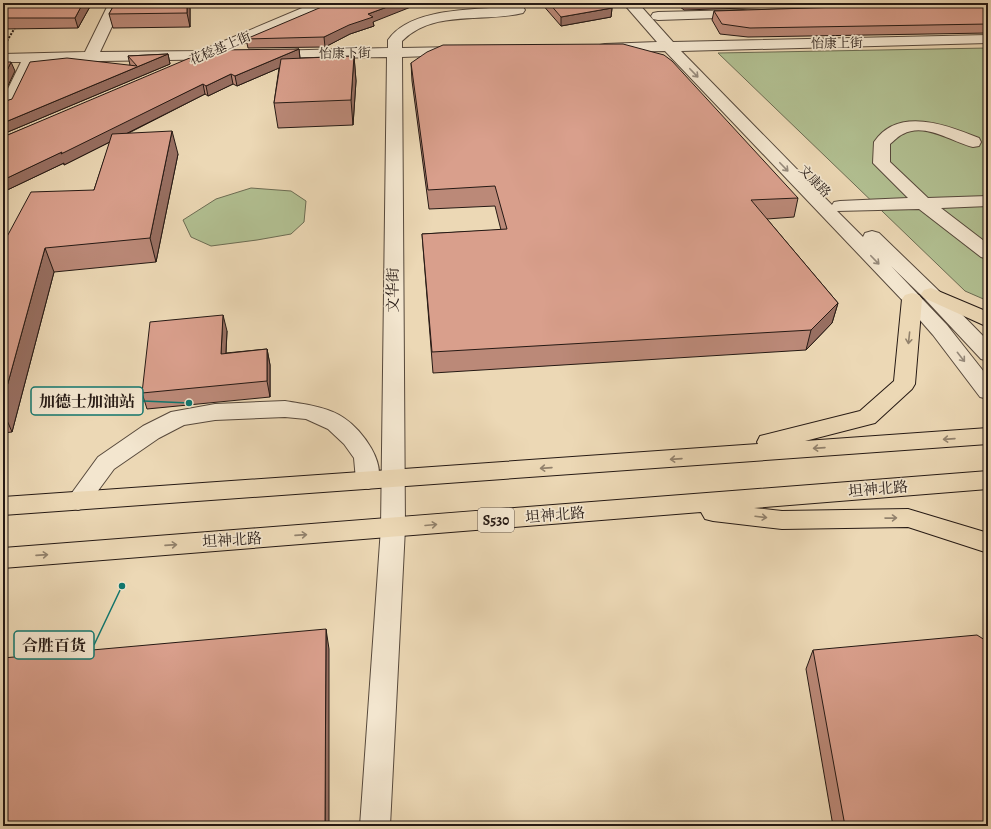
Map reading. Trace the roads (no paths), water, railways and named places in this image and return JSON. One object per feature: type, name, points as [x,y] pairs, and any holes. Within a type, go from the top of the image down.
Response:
[{"type":"main road","points":[[708,456],[868,417],[904,384],[921,297],[988,320]]},
{"type":"main road","points":[[3,506],[988,436]]},
{"type":"main road","name":"坦神北路","points":[[3,558],[988,480]]},
{"type":"main road","points":[[666,506],[782,520],[908,518],[988,543]]},
{"type":"street","points":[[90,57],[116,3]]},
{"type":"street","name":"花稔基上街","points":[[172,69],[326,3]]},
{"type":"street","points":[[630,3],[678,47],[921,297],[940,330],[988,392]]},
{"type":"street","name":"文康路","points":[[646,3],[658,16],[678,47],[840,206],[921,297],[988,354]]},
{"type":"street","name":"文华街","points":[[375,826],[393,528],[395,40],[401,32],[439,17],[518,10]]},
{"type":"street","points":[[658,16],[760,13]]},
{"type":"street","name":"怡康上街","points":[[678,47],[988,39]]},
{"type":"street","points":[[591,48],[678,47]]},
{"type":"street","name":"怡康下街","points":[[3,58],[473,51]]},
{"type":"street","points":[[3,107],[8,105],[30,58]]},
{"type":"street","points":[[973,142],[949,132],[923,125],[897,130],[882,142],[881,163],[923,203],[988,253]]},
{"type":"street","points":[[840,206],[988,201]]},
{"type":"street","points":[[78,501],[106,463],[151,432],[179,418],[215,412],[285,409],[309,412],[336,423],[352,438],[365,457],[368,480]]},
{"type":"place","name":"加德士加油站","points":[[189,403]]},
{"type":"place","name":"合胜百货","points":[[122,586]]}]
